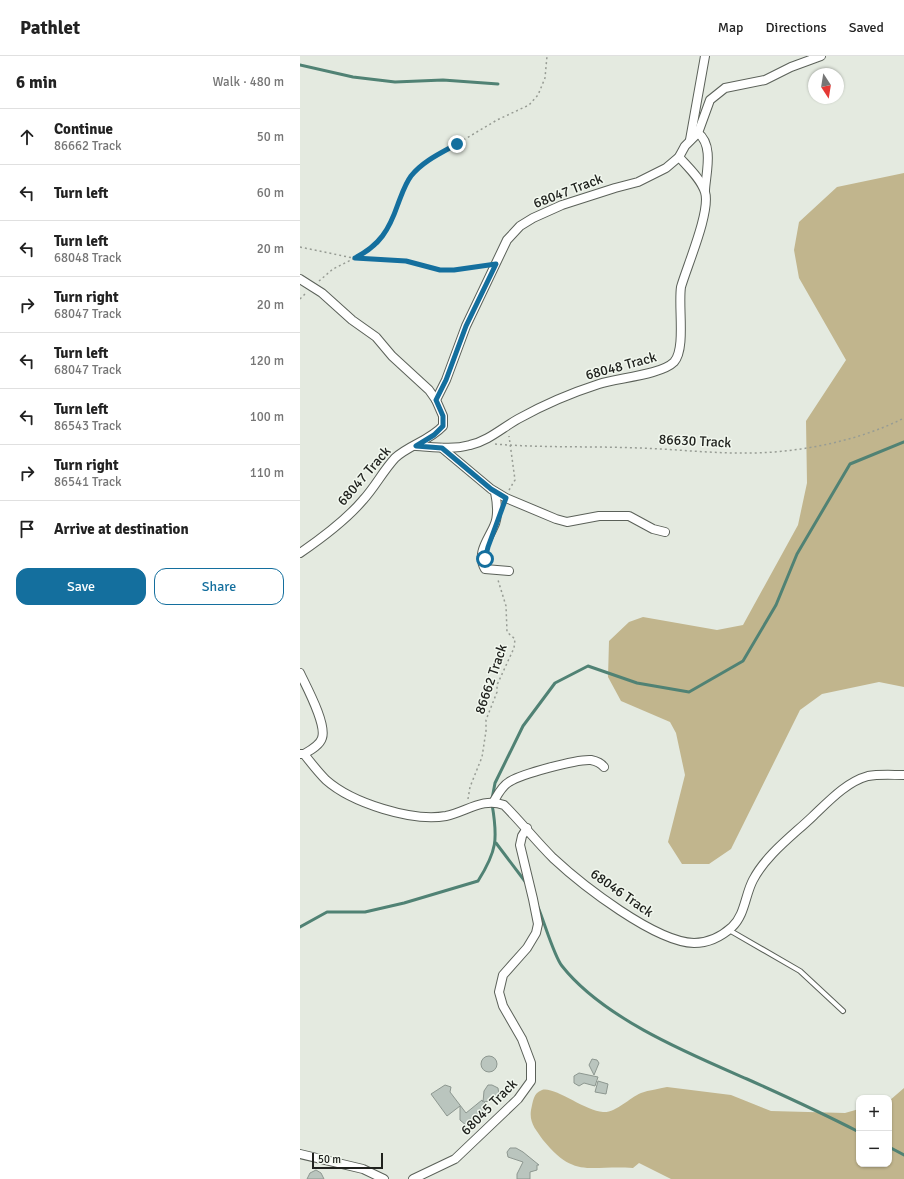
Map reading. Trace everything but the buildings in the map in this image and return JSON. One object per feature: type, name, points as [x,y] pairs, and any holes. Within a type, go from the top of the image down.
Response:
[{"type":"street","points":[[690,141],[705,56]]},
{"type":"street","name":"68047 Track","points":[[300,553],[364,500],[395,458],[407,449],[416,446],[434,435],[443,426],[443,416],[436,400],[446,380],[466,326],[507,240],[520,226],[534,218],[583,197],[648,179],[679,158],[690,141],[698,133],[706,107],[716,94],[731,87],[765,80],[791,67],[821,56]]},
{"type":"street","name":"68048 Track","points":[[416,446],[456,448],[479,443],[510,424],[574,392],[601,383],[661,370],[673,362],[678,356],[680,347],[681,287],[705,212],[707,149],[703,137],[698,133]]},
{"type":"street","points":[[679,158],[690,169],[705,190]]},
{"type":"street","points":[[300,279],[313,287],[376,337],[392,356],[429,390],[436,400]]},
{"type":"street","points":[[442,448],[495,492],[556,519],[567,522],[599,516],[629,516],[653,529],[665,532]]},
{"type":"street","points":[[495,492],[497,507],[496,520],[485,542],[482,552],[486,569],[509,572]]},
{"type":"street","points":[[300,673],[315,707],[323,734],[319,744],[302,754],[320,774],[334,786],[348,794],[376,806],[423,817],[444,816],[460,813],[478,804],[494,801],[504,786],[519,777],[589,760],[601,763],[604,767]]},
{"type":"street","name":"68046 Track","points":[[494,801],[504,805],[554,858],[590,887],[628,914],[659,933],[680,941],[695,943],[710,940],[729,930],[740,917],[752,881],[762,866],[830,800],[859,779],[869,776],[904,775]]},
{"type":"street","name":"68045 Track","points":[[413,1179],[455,1159],[518,1099],[531,1081],[531,1063],[522,1039],[503,1006],[499,992],[503,975],[527,948],[536,933],[538,924],[520,845],[522,836],[527,828]]},
{"type":"street","points":[[300,1154],[363,1169],[384,1179]]},
{"type":"lane","points":[[729,930],[800,971],[843,1011]]},
{"type":"path","points":[[300,299],[333,269],[378,244],[389,227],[404,188],[411,176],[423,164],[497,120],[529,105],[538,95],[545,78],[547,56]]},
{"type":"path","points":[[300,247],[355,258],[406,261],[440,270],[454,270],[496,264]]},
{"type":"path","name":"86630 Track","points":[[495,444],[542,448],[608,447],[679,449],[740,453],[769,452],[853,439],[904,418]]},
{"type":"path","points":[[506,498],[515,480],[510,424]]},
{"type":"path","name":"86662 Track","points":[[469,808],[467,801],[470,787],[482,757],[486,720],[497,692],[497,685],[514,648],[515,639],[507,632],[506,606],[496,571]]},
{"type":"shaded area","points":[[904,173],[904,687],[879,682],[822,694],[800,710],[731,849],[709,864],[682,864],[668,842],[685,775],[676,733],[670,722],[621,701],[608,677],[609,641],[629,622],[643,617],[717,630],[743,625],[798,525],[807,483],[806,421],[846,360],[799,278],[794,250],[799,222],[837,187]]},
{"type":"shaded area","points":[[667,1087],[731,1095],[771,1111],[845,1113],[856,1110],[856,1167],[892,1167],[892,1098],[904,1088],[904,1179],[671,1179],[639,1163],[633,1168],[583,1168],[564,1160],[554,1152],[538,1133],[531,1119],[531,1110],[534,1098],[539,1091],[542,1090],[547,1090],[562,1095],[596,1111],[608,1112],[618,1108],[636,1095]]},
{"type":"waterway","points":[[300,65],[353,77],[395,82],[443,80],[498,84]]},
{"type":"waterway","points":[[492,799],[495,783],[523,726],[555,683],[588,666],[637,683],[689,692],[743,661],[776,605],[797,554],[850,464],[904,442]]},
{"type":"waterway","points":[[300,927],[327,912],[365,912],[404,903],[478,881],[489,861],[494,844],[495,827],[492,804]]},
{"type":"waterway","points":[[496,843],[527,884]]},
{"type":"waterway","points":[[538,907],[552,947],[562,966],[579,985],[600,1002],[623,1018],[673,1046],[789,1098],[857,1131]]},
{"type":"waterway","points":[[892,1149],[904,1155]]},
{"type":"route","points":[[457,144],[423,164],[411,176],[404,188],[389,227],[378,244],[355,258],[406,261],[440,270],[454,270],[473,266],[496,264],[466,326],[446,380],[436,400],[443,416],[443,426],[434,435],[416,446],[442,448],[491,489],[506,498],[485,559]]}]
